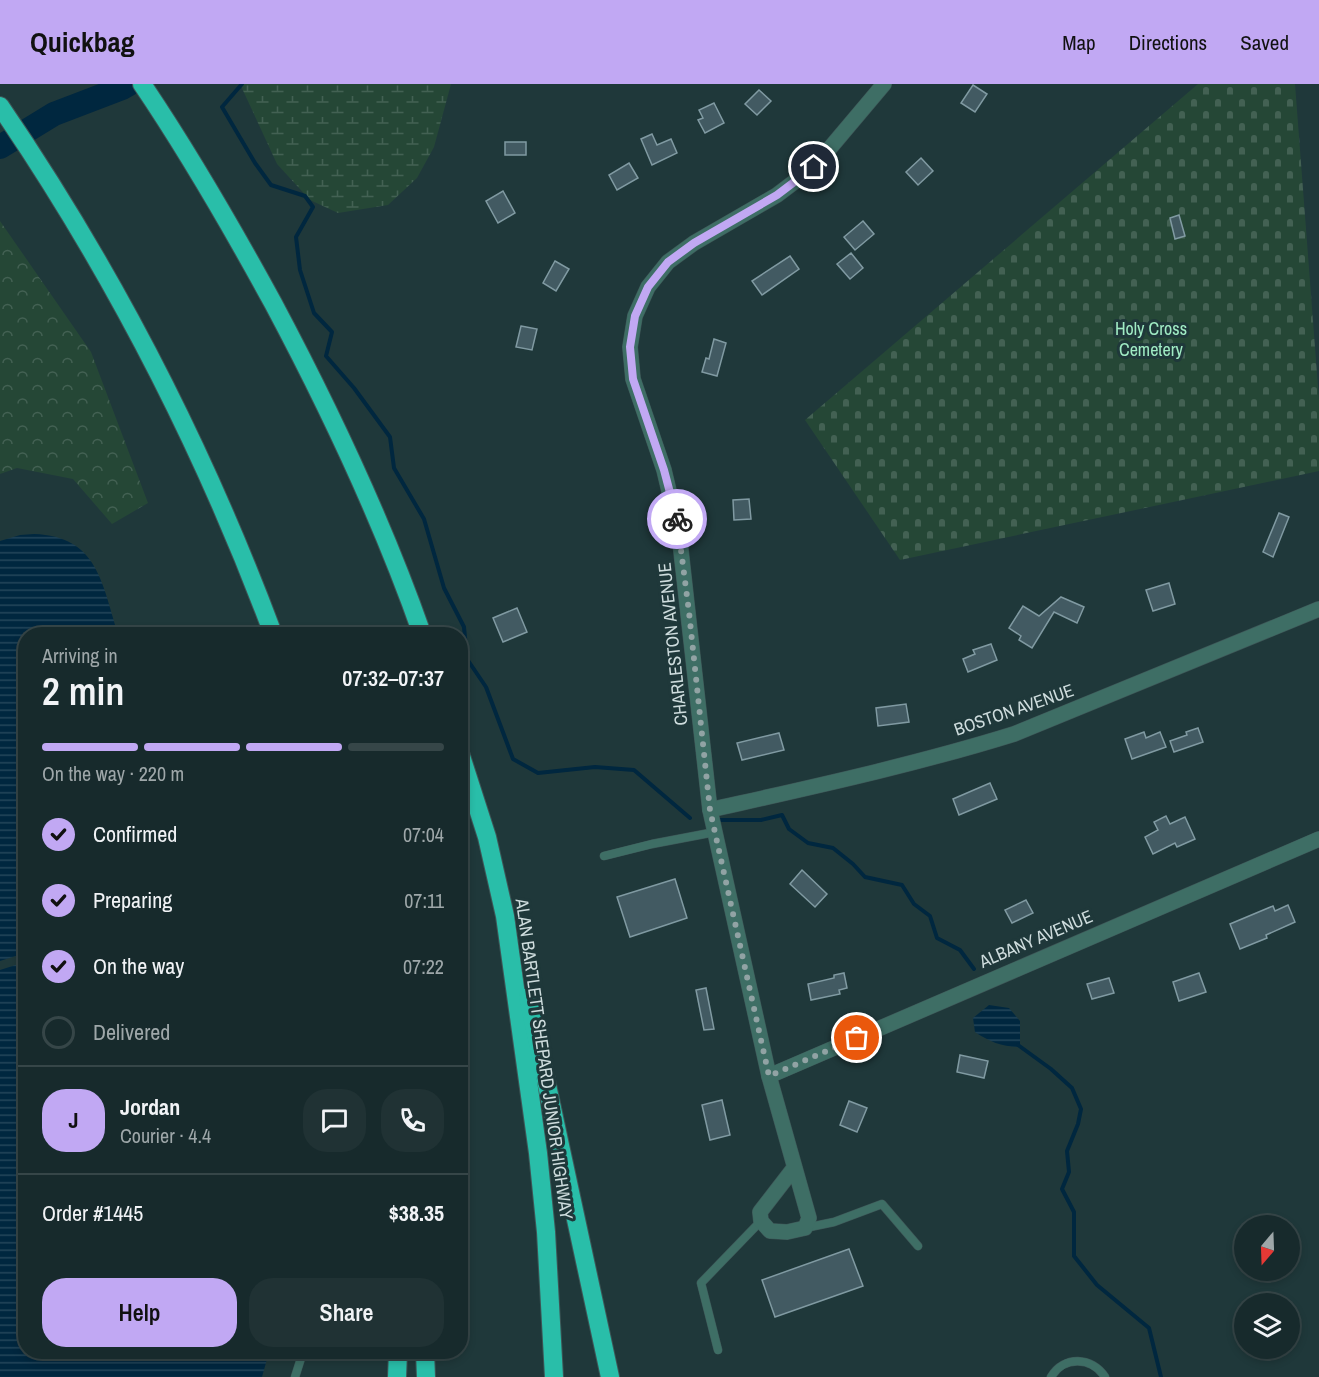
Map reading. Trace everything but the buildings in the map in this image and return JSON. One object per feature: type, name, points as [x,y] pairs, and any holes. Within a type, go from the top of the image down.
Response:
[{"type":"highway","points":[[147,91],[194,163],[227,220],[311,375],[372,505],[419,627]]},
{"type":"highway","points":[[4,112],[93,254],[164,386],[228,522],[270,627]]},
{"type":"highway","name":"ALAN BARTLETT SHEPARD JUNIOR HIGHWAY","points":[[468,778],[487,837],[505,916],[540,1164],[554,1377]]},
{"type":"highway","points":[[505,916],[527,990],[610,1377]]},
{"type":"highway","points":[[397,1377],[398,1359]]},
{"type":"highway","points":[[425,1359],[426,1377]]},
{"type":"street","name":"CHARLESTON AVENUE","points":[[805,1228],[809,1218],[769,1076],[710,810],[679,532],[664,470],[633,379],[630,347],[635,316],[648,287],[668,262],[694,243],[777,195],[814,167],[884,84]]},
{"type":"street","name":"BOSTON AVENUE","points":[[710,810],[844,780],[1014,734],[1319,609]]},
{"type":"street","name":"ALBANY AVENUE","points":[[769,1076],[1319,839]]},
{"type":"street","points":[[794,1168],[760,1212],[761,1221],[770,1231],[787,1232],[805,1228]]},
{"type":"lane","points":[[604,856],[715,832]]},
{"type":"lane","points":[[805,1228],[834,1222],[882,1204],[918,1246]]},
{"type":"lane","points":[[718,1350],[701,1283],[761,1221]]},
{"type":"lane","points":[[295,1377],[301,1359]]},
{"type":"lane","points":[[1051,1377],[1062,1365],[1072,1361],[1092,1364],[1101,1370],[1105,1377]]},
{"type":"green space","points":[[240,84],[451,84],[434,147],[417,178],[388,205],[338,213],[310,200],[277,164]]},
{"type":"green space","name":"Holy Cross Cemetery","points":[[1198,84],[1295,84],[1319,400],[1319,471],[900,560],[805,420]]},
{"type":"green space","points":[[0,221],[91,352],[148,503],[112,524],[73,479],[17,468],[0,474]]},
{"type":"water","points":[[20,535],[55,537],[72,543],[84,553],[94,566],[101,581],[116,627],[18,627],[18,955],[0,961],[0,541]]},
{"type":"water","points":[[18,964],[18,1359],[267,1359],[262,1377],[0,1377],[0,970]]},
{"type":"water","points":[[989,1005],[1009,1008],[1020,1021],[1020,1047],[996,1043],[975,1032],[973,1018]]},
{"type":"waterway","points":[[0,147],[54,114],[129,84]]},
{"type":"waterway","points":[[242,84],[222,107],[255,163],[271,185],[305,196],[313,207],[296,237],[300,270],[314,313],[332,332],[326,356],[354,388],[390,437],[394,468],[424,519],[444,588],[464,627]]},
{"type":"waterway","points":[[468,660],[486,687],[513,759],[538,773],[595,767],[634,770],[690,818]]},
{"type":"waterway","points":[[720,820],[761,820],[782,815],[789,829],[808,843],[833,848],[865,877],[902,885],[914,904],[930,916],[937,938],[960,950],[974,969]]},
{"type":"waterway","points":[[1018,1045],[1072,1088],[1081,1109],[1078,1124],[1067,1151],[1069,1172],[1062,1189],[1074,1212],[1074,1256],[1097,1285],[1149,1328],[1161,1377]]},
{"type":"way so far","points":[[677,519],[710,810],[769,1076],[857,1038]]},
{"type":"route","points":[[677,519],[664,470],[633,379],[630,347],[635,316],[648,287],[668,262],[694,243],[777,195],[814,167]]}]
